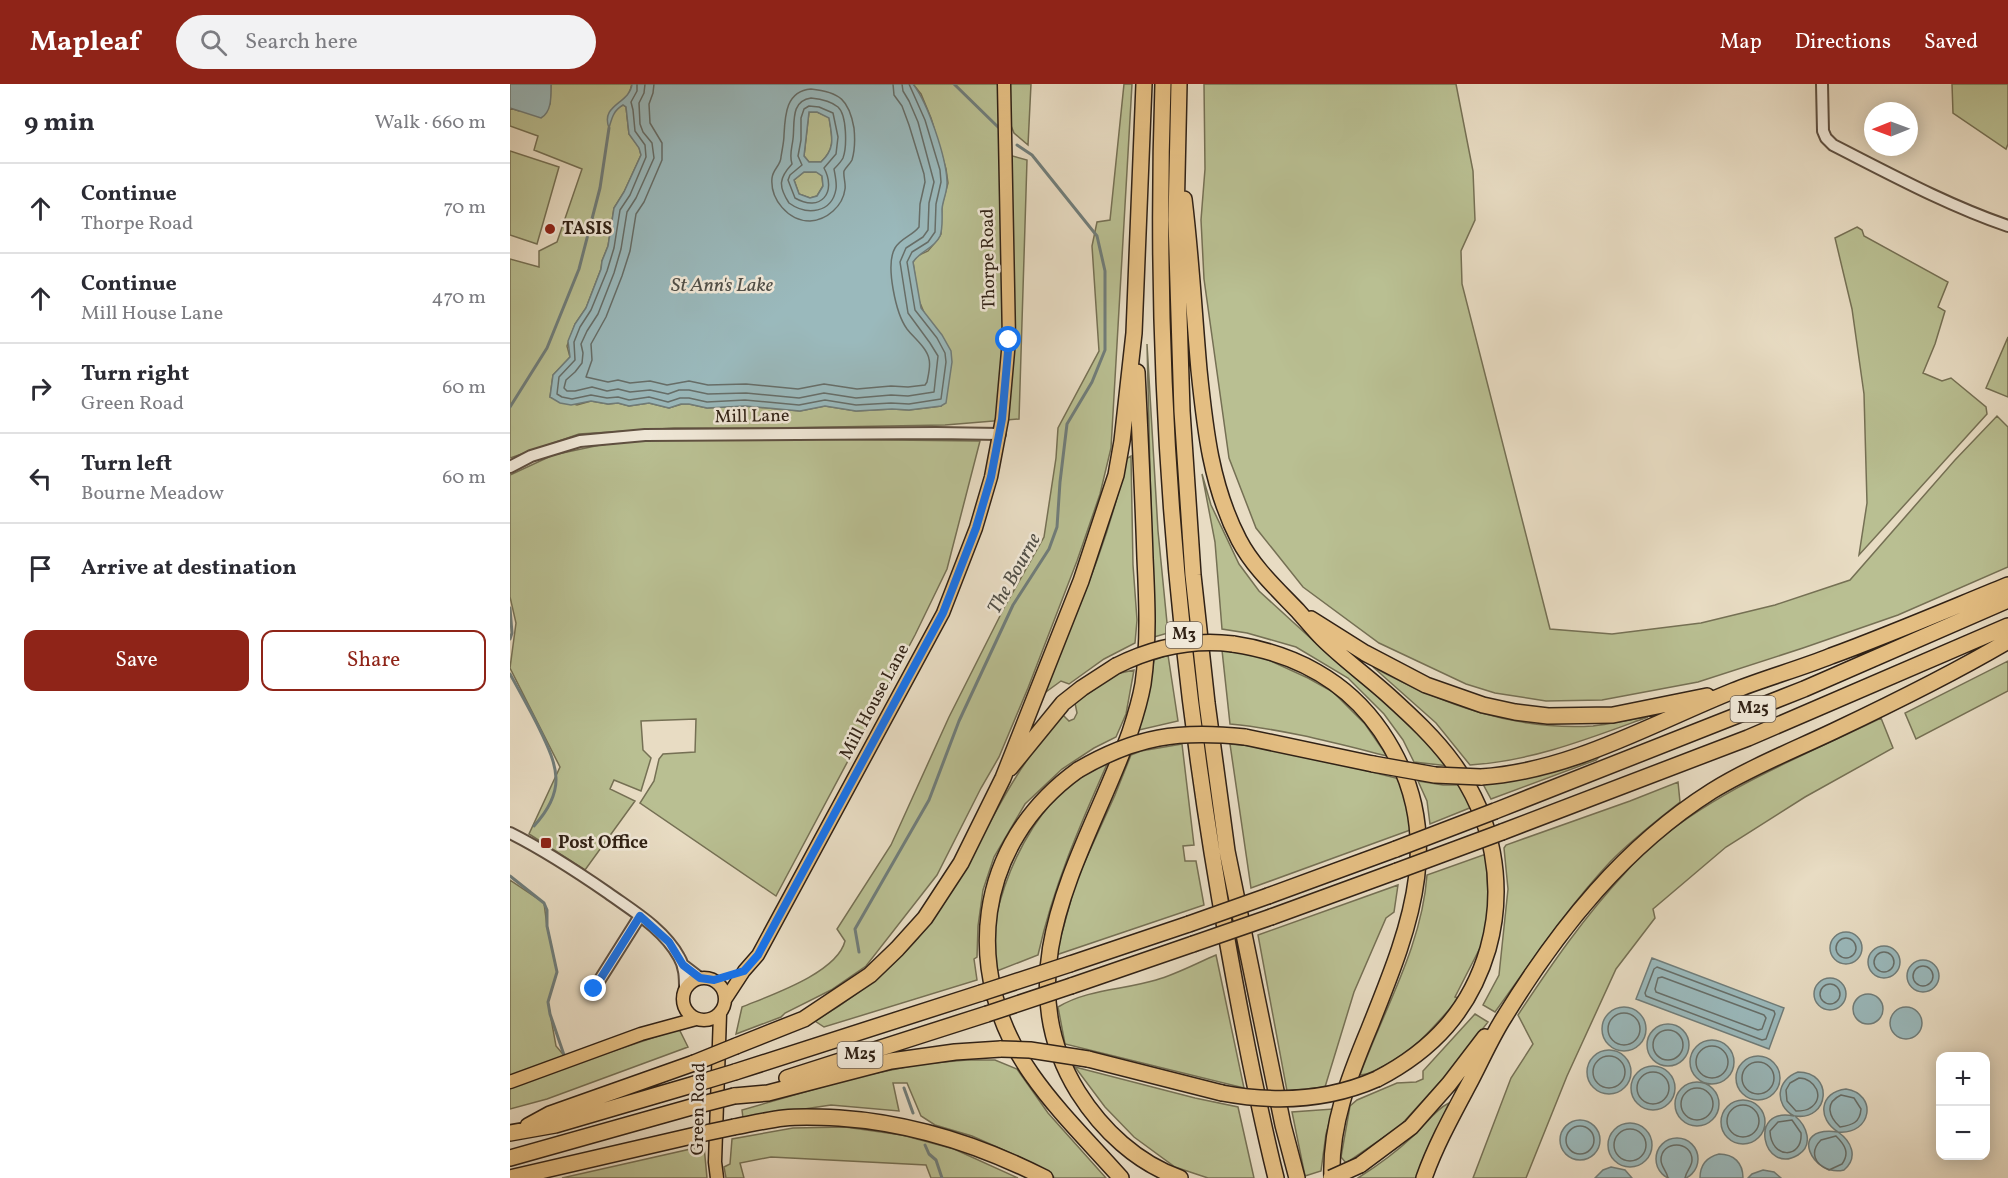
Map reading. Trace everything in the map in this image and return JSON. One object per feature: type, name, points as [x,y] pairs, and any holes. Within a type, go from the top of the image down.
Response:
[{"type":"highway","points":[[513,1132],[550,1114],[694,1063],[804,1019],[870,975],[897,949],[925,918],[961,863],[1003,778],[1081,581],[1116,475],[1134,333],[1144,84]]},
{"type":"highway","name":"M3","points":[[1163,84],[1160,175],[1164,358],[1170,482],[1186,654],[1200,780],[1216,878],[1244,1033],[1276,1178]]},
{"type":"highway","name":"M3","points":[[1179,84],[1176,220],[1182,411],[1193,575],[1227,851],[1283,1125],[1297,1178]]},
{"type":"highway","points":[[734,1096],[768,1093],[891,1061],[956,1052],[1001,1049],[1030,1050],[1088,1059],[1222,1093],[1267,1099],[1304,1098],[1337,1093],[1377,1079],[1415,1057],[1442,1033],[1466,1000],[1482,968],[1492,935],[1496,873],[1487,826],[1476,802],[1453,763],[1432,737],[1322,638],[1255,565],[1240,542],[1219,494],[1204,422],[1186,219],[1177,158]]},
{"type":"highway","points":[[1134,333],[1145,538],[1147,621],[1145,665],[1138,705],[1121,759],[1073,869],[1056,921],[1050,942],[1047,984],[1056,1043],[1064,1067],[1083,1099],[1110,1133],[1127,1148],[1149,1163],[1180,1178]]},
{"type":"highway","points":[[1121,1178],[1048,1096],[1023,1062],[1003,1024],[995,1000],[988,965],[987,930],[990,907],[995,883],[1005,856],[1043,800],[1078,770],[1113,752],[1153,739],[1188,734],[1245,737],[1435,775],[1481,777],[1526,771],[1632,736],[1733,691],[1831,657],[2008,585]]},
{"type":"highway","name":"M25","points":[[513,1132],[555,1125],[735,1072],[1070,964],[1268,896],[1495,811],[1804,689],[2008,600]]},
{"type":"highway","points":[[1297,611],[1365,653],[1426,685],[1483,705],[1515,712],[1548,716],[1613,715],[1733,691]]},
{"type":"highway","name":"M25","points":[[510,1158],[734,1096],[1071,986],[1271,917],[1748,738],[2008,626]]},
{"type":"highway","points":[[1424,1178],[1456,1108],[1504,1016],[1584,903],[1641,845],[1681,812],[1714,790],[2008,641]]},
{"type":"highway","points":[[1003,778],[1063,704],[1082,688],[1116,666],[1151,652],[1210,642],[1233,644],[1262,648],[1316,671],[1351,696],[1375,723],[1394,751],[1413,798],[1418,826],[1419,851],[1417,879],[1401,948],[1340,1107],[1334,1136],[1332,1178],[1360,1165],[1411,1126],[1449,1084],[1486,1035],[1504,1016]]},
{"type":"highway","points":[[510,1178],[734,1127],[785,1118],[823,1118],[896,1124],[967,1143],[1008,1159],[1045,1178]]},
{"type":"main road","name":"Thorpe Road","points":[[1000,434],[1009,340],[1004,84]]},
{"type":"main road","name":"Mill House Lane","points":[[725,1000],[744,971],[758,955],[781,915],[943,613],[976,528],[991,477],[1000,434]]},
{"type":"main road","points":[[700,1020],[689,1015],[683,1004],[685,988],[695,979],[714,980],[744,971]]},
{"type":"main road","points":[[641,1034],[713,1019],[720,1014],[724,1007],[724,990],[714,980]]},
{"type":"main road","points":[[510,1082],[641,1034],[662,1024],[677,1013],[683,1004]]},
{"type":"main road","name":"Green Road","points":[[717,1178],[715,1162],[720,1014]]},
{"type":"main road","name":"Green Road","points":[[700,1020],[718,1040]]},
{"type":"street","points":[[1822,84],[1823,131],[1833,145],[1925,191],[1984,218],[2008,226]]},
{"type":"street","name":"Mill Lane","points":[[510,467],[531,456],[580,441],[645,435],[936,432],[1000,434]]},
{"type":"street","points":[[510,833],[570,868],[640,916],[669,942],[683,965],[700,978]]},
{"type":"street","points":[[594,989],[640,916]]},
{"type":"street","points":[[683,965],[685,988]]},
{"type":"green space","points":[[551,84],[632,84],[629,94],[617,108],[623,105],[626,107],[629,134],[639,147],[641,155],[614,208],[608,246],[601,269],[586,308],[575,324],[567,346],[570,357],[553,375],[550,397],[577,405],[591,401],[629,406],[649,403],[669,408],[689,404],[707,408],[745,406],[800,411],[825,406],[856,411],[909,410],[941,406],[925,315],[918,298],[913,262],[917,256],[928,251],[941,234],[942,205],[948,183],[931,118],[921,94],[913,84],[1031,84],[1028,145],[1014,133],[1005,111],[1005,154],[1027,160],[1019,419],[945,425],[674,428],[579,434],[510,458],[510,259],[539,267],[539,251],[557,242],[582,169],[534,150],[538,136],[510,126],[510,108],[519,111],[550,104]]},
{"type":"green space","points":[[1124,84],[1132,84],[1111,448],[1100,494],[1077,561],[1028,688],[999,757],[937,875],[866,966],[831,990],[781,1017],[736,1034],[742,1007],[801,982],[817,973],[839,953],[845,941],[837,929],[891,845],[949,717],[1004,608],[1044,537],[1056,458],[1058,428],[1099,351],[1092,246],[1097,222],[1110,220]]},
{"type":"green space","points":[[1204,84],[1456,84],[1473,171],[1475,220],[1461,251],[1462,284],[1550,629],[1612,634],[1701,623],[1775,605],[1850,580],[1955,460],[1997,416],[2008,427],[2008,567],[1898,615],[1803,648],[1698,682],[1602,700],[1546,701],[1495,693],[1466,684],[1379,643],[1303,587],[1256,528],[1229,458],[1204,279],[1201,220],[1205,169]]},
{"type":"green space","points":[[1952,84],[2008,84],[2008,144],[2006,149],[1953,113]]},
{"type":"green space","points":[[809,112],[817,112],[829,117],[831,147],[821,162],[809,162],[804,156]]},
{"type":"green space","points":[[510,151],[559,167],[537,244],[510,235]]},
{"type":"green space","points":[[804,172],[817,172],[822,176],[823,186],[817,196],[810,198],[799,194],[794,180]]},
{"type":"green space","points":[[1857,227],[1862,230],[1864,236],[1948,282],[1938,307],[1945,311],[1923,373],[1942,381],[1951,378],[1986,407],[1987,414],[1859,555],[1867,503],[1864,394],[1852,309],[1835,238]]},
{"type":"green space","points":[[2008,337],[2008,397],[1986,388]]},
{"type":"green space","points":[[1147,344],[1158,531],[1168,633],[1154,637]]},
{"type":"green space","points":[[644,440],[980,441],[947,569],[915,635],[776,896],[640,803],[654,781],[659,759],[663,754],[695,752],[696,719],[641,721],[643,750],[651,758],[641,791],[614,780],[610,789],[635,801],[585,870],[529,834],[560,767],[510,668],[516,623],[510,597],[510,475],[553,455],[600,445]]},
{"type":"green space","points":[[1131,456],[1133,565],[1137,620],[1135,643],[1104,659],[1069,684],[1061,681],[1043,694],[1090,579],[1111,520],[1126,459]]},
{"type":"green space","points":[[1202,474],[1211,505],[1239,564],[1259,591],[1341,666],[1402,714],[1449,766],[1414,762],[1403,740],[1384,714],[1348,678],[1296,647],[1247,633],[1222,629],[1215,542]]},
{"type":"green space","points":[[1222,650],[1255,654],[1333,692],[1365,724],[1387,756],[1289,733],[1230,724]]},
{"type":"green space","points":[[1168,655],[1178,721],[1139,730],[1154,660]]},
{"type":"green space","points":[[2008,661],[2008,691],[1916,739],[1905,713]]},
{"type":"green space","points":[[1373,667],[1425,693],[1507,719],[1535,724],[1593,726],[1648,717],[1539,754],[1470,765],[1436,723]]},
{"type":"green space","points":[[1134,670],[1126,714],[1116,737],[1062,769],[1025,804],[994,857],[983,890],[978,926],[977,957],[974,959],[977,980],[824,1027],[815,1021],[850,999],[882,973],[926,929],[959,879],[1021,769],[1062,714],[1069,721],[1074,719],[1077,713],[1075,703],[1116,674]]},
{"type":"green space","points":[[1881,718],[1893,748],[1805,797],[1726,847],[1653,909],[1655,918],[1616,969],[1567,1076],[1526,1178],[1473,1178],[1511,1078],[1533,1044],[1518,1015],[1568,942],[1637,859],[1676,826],[1732,791],[1791,760]]},
{"type":"green space","points":[[1182,744],[1194,845],[1183,846],[1185,861],[1196,861],[1204,905],[1056,955],[1076,881],[1131,755],[1141,751]]},
{"type":"green space","points":[[1230,744],[1275,748],[1400,779],[1413,829],[1251,888]]},
{"type":"green space","points":[[1603,753],[1596,760],[1491,799],[1483,784],[1520,779]]},
{"type":"green space","points":[[1108,762],[1059,881],[1038,955],[997,971],[993,946],[994,927],[1001,897],[1020,850],[1048,807],[1066,789],[1086,773]]},
{"type":"green space","points":[[1418,781],[1460,785],[1472,807],[1430,824],[1427,801]]},
{"type":"green space","points":[[1678,782],[1680,802],[1626,846],[1594,880],[1550,935],[1495,1012],[1483,1005],[1499,975],[1508,889],[1504,848],[1506,845]]},
{"type":"green space","points":[[1486,854],[1489,911],[1482,944],[1455,997],[1459,998],[1432,1029],[1402,1055],[1391,1063],[1360,1075],[1410,952],[1424,901],[1427,875]]},
{"type":"green space","points":[[510,880],[544,903],[557,972],[548,1002],[556,1046],[572,1065],[679,1029],[688,1047],[547,1099],[510,1109]]},
{"type":"green space","points":[[1398,885],[1394,912],[1386,918],[1354,992],[1325,1087],[1287,1091],[1258,935]]},
{"type":"green space","points":[[1216,955],[1244,1088],[1065,1044],[1058,1007],[1093,993],[1164,978]]},
{"type":"green space","points":[[1475,1014],[1488,1022],[1448,1073],[1400,1126],[1346,1163],[1341,1157],[1350,1106],[1357,1100],[1397,1083],[1416,1082],[1423,1079],[1423,1071]]},
{"type":"green space","points":[[995,1060],[1017,1069],[1048,1113],[1106,1178],[1055,1178],[1022,1158],[972,1136],[935,1125],[921,1116],[907,1083],[893,1083],[899,1111],[831,1105],[743,1118],[742,1110],[857,1077],[921,1064]]},
{"type":"green space","points":[[1075,1067],[1238,1107],[1254,1178],[1208,1178],[1175,1167],[1134,1137],[1105,1107]]},
{"type":"green space","points":[[1449,1103],[1417,1178],[1358,1178],[1399,1149]]},
{"type":"green space","points":[[1333,1109],[1326,1134],[1321,1171],[1305,1176],[1292,1112]]},
{"type":"green space","points":[[845,1127],[902,1135],[954,1149],[1018,1178],[931,1178],[926,1165],[771,1157],[740,1163],[744,1178],[726,1178],[724,1167],[730,1164],[732,1139],[793,1128]]},
{"type":"green space","points":[[704,1146],[707,1178],[562,1178]]},
{"type":"water","points":[[510,84],[551,84],[550,103],[545,115],[541,118],[510,108]]},
{"type":"water","name":"St Ann's Lake","points":[[632,84],[913,84],[935,131],[946,171],[947,188],[942,209],[940,236],[913,262],[921,308],[951,351],[952,362],[946,403],[941,406],[909,410],[856,411],[825,406],[800,411],[745,406],[707,408],[689,404],[669,408],[649,403],[629,406],[591,401],[571,405],[560,403],[550,397],[553,375],[570,357],[568,341],[575,324],[586,308],[601,269],[608,246],[614,208],[641,155],[629,134],[626,107],[623,105],[617,110],[609,128],[607,120],[612,109],[630,91]],"holes":[[[809,112],[817,112],[829,118],[831,147],[821,162],[809,162],[804,156]],[[804,172],[816,172],[822,176],[823,186],[817,196],[810,198],[799,194],[794,180]]]},
{"type":"water","points":[[1846,932],[1857,937],[1862,948],[1857,959],[1846,964],[1835,959],[1830,948],[1835,937]]},
{"type":"water","points":[[1884,946],[1895,951],[1900,962],[1895,973],[1884,978],[1873,973],[1868,962],[1873,951]]},
{"type":"water","points":[[1652,958],[1784,1008],[1769,1049],[1636,999]]},
{"type":"water","points":[[1923,960],[1934,965],[1939,976],[1934,987],[1923,992],[1912,987],[1907,976],[1912,965]]},
{"type":"water","points":[[1830,978],[1842,982],[1846,994],[1842,1006],[1830,1010],[1818,1006],[1814,994],[1818,982]]},
{"type":"water","points":[[1868,994],[1879,998],[1883,1009],[1879,1020],[1868,1024],[1857,1020],[1853,1009],[1857,998]]},
{"type":"water","points":[[1624,1007],[1639,1014],[1646,1029],[1639,1044],[1624,1051],[1609,1044],[1602,1029],[1609,1014]]},
{"type":"water","points":[[1906,1007],[1917,1012],[1922,1023],[1917,1034],[1906,1039],[1895,1034],[1890,1023],[1895,1012]]},
{"type":"water","points":[[1668,1024],[1676,1025],[1683,1030],[1688,1037],[1688,1053],[1683,1060],[1676,1065],[1668,1066],[1660,1065],[1653,1060],[1648,1053],[1647,1045],[1648,1037],[1653,1030],[1660,1025]]},
{"type":"water","points":[[1712,1040],[1727,1047],[1734,1062],[1727,1077],[1712,1084],[1697,1077],[1690,1062],[1697,1047]]},
{"type":"water","points":[[1609,1050],[1618,1051],[1625,1056],[1630,1063],[1630,1081],[1625,1088],[1618,1093],[1609,1094],[1600,1093],[1593,1088],[1588,1081],[1587,1072],[1588,1063],[1593,1056],[1600,1051]]},
{"type":"water","points":[[1758,1056],[1774,1062],[1780,1078],[1774,1094],[1758,1100],[1742,1094],[1736,1078],[1742,1062]]},
{"type":"water","points":[[1653,1066],[1669,1072],[1675,1088],[1669,1104],[1653,1110],[1637,1104],[1631,1088],[1637,1072]]},
{"type":"water","points":[[1798,1072],[1810,1074],[1818,1080],[1823,1096],[1821,1104],[1815,1111],[1807,1116],[1795,1116],[1805,1130],[1806,1146],[1798,1155],[1786,1159],[1776,1156],[1769,1149],[1765,1140],[1765,1129],[1770,1121],[1779,1116],[1794,1116],[1783,1106],[1780,1093],[1785,1081]]},
{"type":"water","points":[[1697,1082],[1712,1089],[1719,1104],[1712,1119],[1697,1126],[1682,1119],[1675,1104],[1682,1089]]},
{"type":"water","points":[[1846,1089],[1856,1092],[1863,1098],[1866,1106],[1867,1114],[1864,1121],[1849,1131],[1838,1132],[1831,1127],[1824,1113],[1826,1100],[1837,1091]]},
{"type":"water","points":[[1743,1100],[1752,1101],[1759,1106],[1764,1113],[1764,1131],[1759,1138],[1752,1143],[1743,1144],[1734,1143],[1727,1138],[1722,1131],[1721,1122],[1722,1113],[1727,1106],[1734,1101]]},
{"type":"water","points":[[1580,1120],[1588,1121],[1594,1126],[1599,1132],[1599,1148],[1594,1154],[1588,1159],[1580,1160],[1572,1159],[1566,1154],[1561,1148],[1560,1140],[1561,1132],[1566,1126],[1572,1121]]},
{"type":"water","points":[[1630,1123],[1645,1130],[1652,1145],[1645,1160],[1630,1167],[1615,1160],[1608,1145],[1615,1130]]},
{"type":"water","points":[[1822,1132],[1838,1132],[1847,1140],[1852,1150],[1849,1165],[1844,1170],[1833,1170],[1823,1166],[1815,1160],[1810,1151],[1809,1143],[1813,1136]]},
{"type":"water","points":[[1677,1138],[1685,1140],[1692,1144],[1698,1159],[1696,1167],[1692,1174],[1685,1178],[1669,1178],[1662,1174],[1658,1167],[1656,1159],[1658,1151],[1662,1144],[1669,1140]]},
{"type":"water","points":[[1719,1154],[1737,1160],[1743,1178],[1700,1178],[1705,1162]]},
{"type":"water","points":[[1611,1167],[1625,1170],[1632,1178],[1595,1178],[1603,1170]]},
{"type":"water","points":[[1763,1170],[1774,1172],[1781,1178],[1748,1178]]},
{"type":"waterway","name":"The Bourne","points":[[954,84],[998,127]]},
{"type":"waterway","points":[[510,407],[547,348],[579,269],[600,188],[609,128]]},
{"type":"waterway","name":"The Bourne","points":[[859,952],[855,929],[929,800],[959,721],[1013,605],[1049,549],[1057,527],[1067,424],[1092,382],[1105,350],[1105,271],[1097,236],[1032,155],[1017,145]]},
{"type":"waterway","points":[[510,608],[512,633],[510,639]]},
{"type":"waterway","points":[[510,674],[551,755],[556,778],[551,801],[534,826]]},
{"type":"waterway","points":[[510,876],[544,903],[547,910],[547,926],[557,972],[548,1002],[564,1055]]},
{"type":"waterway","name":"The Bourne","points":[[904,1088],[913,1113]]},
{"type":"waterway","name":"The Bourne","points":[[925,1145],[929,1154],[936,1160],[942,1178]]},
{"type":"place","name":"TASIS","points":[[550,229]]},
{"type":"place","name":"Post Office","points":[[546,843]]},
{"type":"route","points":[[594,989],[640,916],[669,942],[683,965],[700,978],[723,979],[744,971],[758,955],[943,613],[976,528],[991,477],[1002,419],[1009,340]]}]
